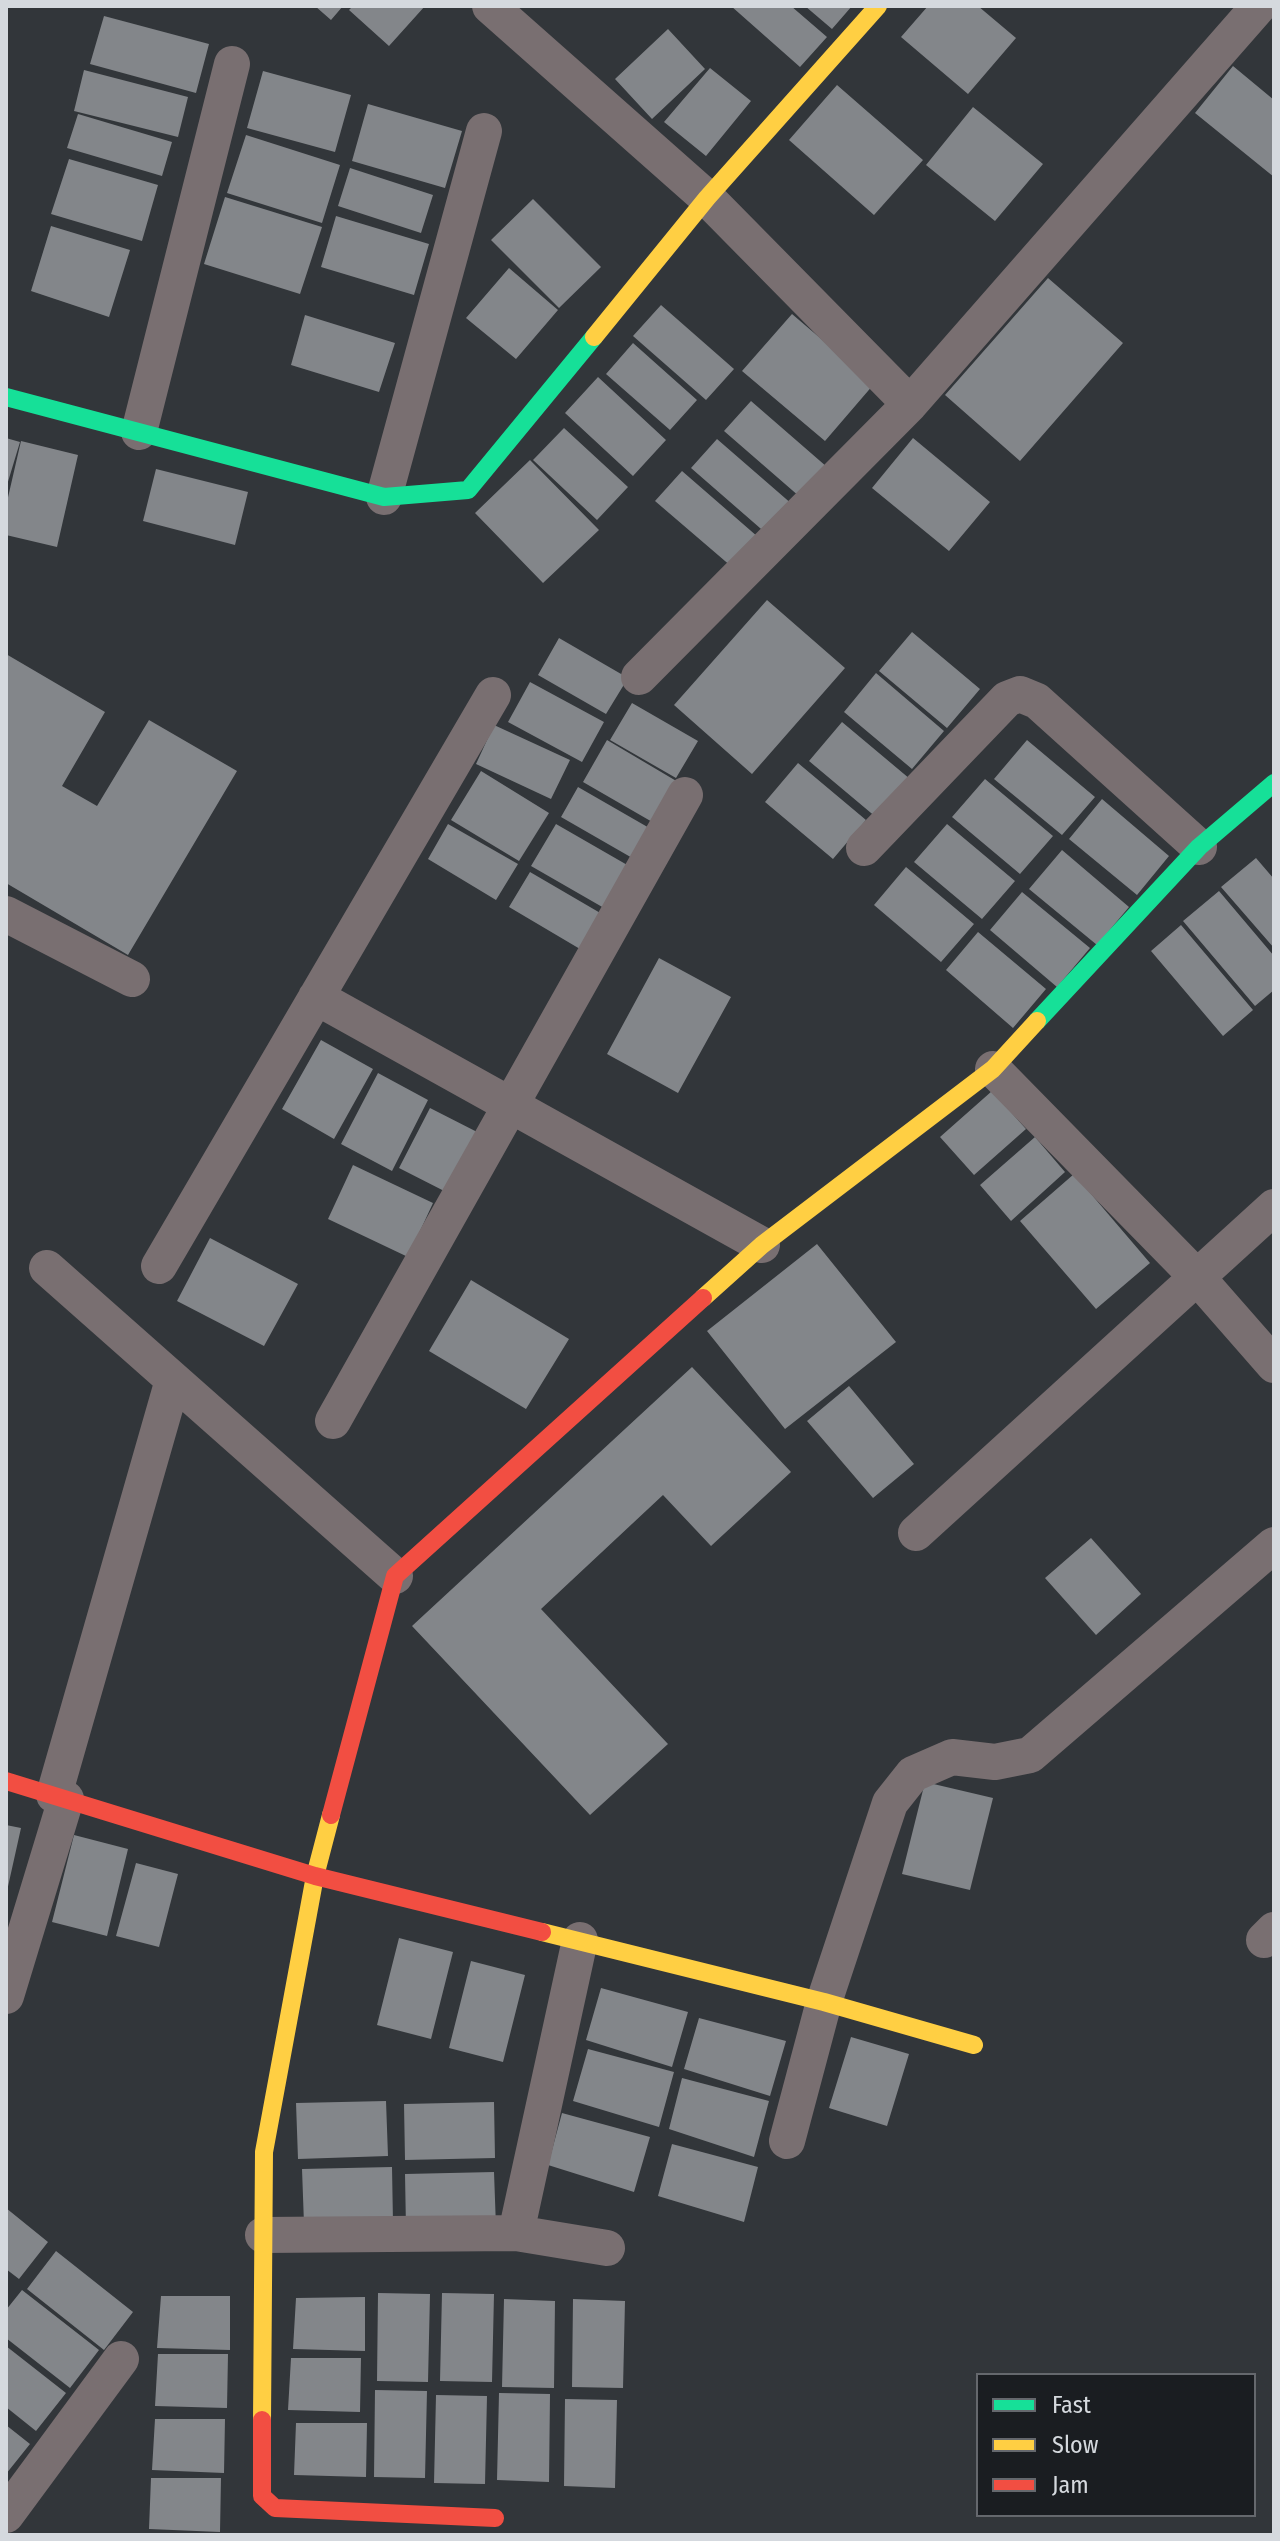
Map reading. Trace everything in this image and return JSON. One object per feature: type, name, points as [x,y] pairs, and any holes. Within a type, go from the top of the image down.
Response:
[{"type":"street","points":[[6,397],[384,497],[468,490],[707,198],[878,6]]},
{"type":"street","points":[[639,677],[910,404],[1259,6]]},
{"type":"street","points":[[499,9],[707,198],[910,404]]},
{"type":"street","points":[[139,432],[232,64]]},
{"type":"street","points":[[384,497],[484,131]]},
{"type":"street","points":[[864,848],[1007,699],[1020,694],[1037,701],[1199,847]]},
{"type":"street","points":[[159,1266],[493,695]]},
{"type":"street","points":[[495,2518],[275,2508],[262,2496],[264,2152],[315,1876],[395,1576],[762,1245],[993,1069],[1199,847],[1274,783]]},
{"type":"street","points":[[333,1421],[685,795]]},
{"type":"street","points":[[6,914],[132,979]]},
{"type":"street","points":[[316,997],[762,1245]]},
{"type":"street","points":[[993,1069],[1197,1277],[1274,1365]]},
{"type":"street","points":[[916,1533],[1274,1207]]},
{"type":"street","points":[[47,1268],[395,1576]]},
{"type":"street","points":[[6,1996],[173,1380]]},
{"type":"street","points":[[787,2141],[824,2002],[890,1803],[913,1774],[952,1757],[995,1762],[1030,1755],[1274,1545]]},
{"type":"street","points":[[6,1781],[315,1876],[824,2002],[974,2045]]},
{"type":"street","points":[[516,2233],[580,1940]]},
{"type":"street","points":[[263,2235],[516,2233],[607,2248]]},
{"type":"street","points":[[6,2515],[121,2359]]},
{"type":"building","points":[[315,6],[343,6],[331,20]]},
{"type":"building","points":[[353,6],[425,6],[389,46],[349,10]]},
{"type":"building","points":[[731,6],[791,6],[827,37],[800,67]]},
{"type":"building","points":[[805,6],[852,6],[832,29]]},
{"type":"building","points":[[928,6],[978,6],[1016,38],[968,94],[901,37]]},
{"type":"building","points":[[104,16],[209,44],[196,93],[90,64]]},
{"type":"building","points":[[668,29],[705,69],[652,119],[615,79]]},
{"type":"building","points":[[1233,66],[1274,100],[1274,177],[1195,113]]},
{"type":"building","points":[[710,68],[751,101],[706,156],[664,122]]},
{"type":"building","points":[[84,70],[188,97],[178,137],[74,111]]},
{"type":"building","points":[[263,71],[351,95],[335,152],[247,128]]},
{"type":"building","points":[[837,85],[923,160],[874,215],[789,140]]},
{"type":"building","points":[[368,104],[462,131],[445,188],[352,161]]},
{"type":"building","points":[[973,107],[1043,164],[995,221],[926,165]]},
{"type":"building","points":[[78,114],[172,142],[162,176],[67,148]]},
{"type":"building","points":[[246,135],[340,165],[322,223],[227,193]]},
{"type":"building","points":[[69,159],[158,185],[142,241],[51,214]]},
{"type":"building","points":[[350,168],[433,195],[421,233],[338,206]]},
{"type":"building","points":[[225,197],[322,227],[300,294],[204,264]]},
{"type":"building","points":[[533,199],[601,267],[559,308],[491,240]]},
{"type":"building","points":[[336,216],[429,244],[414,295],[321,267]]},
{"type":"building","points":[[51,226],[130,250],[109,317],[31,291]]},
{"type":"building","points":[[509,268],[558,310],[516,359],[466,318]]},
{"type":"building","points":[[1048,278],[1123,343],[1020,461],[945,395]]},
{"type":"building","points":[[661,305],[734,369],[706,400],[633,336]]},
{"type":"building","points":[[792,314],[874,384],[825,441],[742,371]]},
{"type":"building","points":[[305,315],[395,343],[379,392],[291,365]]},
{"type":"building","points":[[633,343],[697,400],[670,430],[606,374]]},
{"type":"building","points":[[598,377],[666,440],[633,476],[565,413]]},
{"type":"building","points":[[751,401],[827,467],[800,497],[724,431]]},
{"type":"building","points":[[564,428],[628,487],[597,520],[533,460]]},
{"type":"building","points":[[6,438],[20,442],[7,485],[6,485]]},
{"type":"building","points":[[913,438],[990,502],[949,551],[872,488]]},
{"type":"building","points":[[717,439],[793,505],[768,535],[691,468]]},
{"type":"building","points":[[21,441],[78,455],[57,547],[6,535],[6,506]]},
{"type":"building","points":[[530,460],[599,530],[543,583],[475,513]]},
{"type":"building","points":[[156,469],[248,492],[235,545],[143,521]]},
{"type":"building","points":[[682,471],[758,537],[732,567],[655,501]]},
{"type":"building","points":[[767,600],[845,668],[752,774],[674,705]]},
{"type":"building","points":[[912,632],[980,689],[947,728],[879,671]]},
{"type":"building","points":[[559,638],[628,678],[606,714],[538,675]]},
{"type":"building","points":[[6,654],[105,712],[62,786],[97,806],[149,720],[237,771],[128,955],[6,883]]},
{"type":"building","points":[[876,673],[944,731],[912,769],[844,712]]},
{"type":"building","points":[[530,682],[604,722],[582,762],[508,722]]},
{"type":"building","points":[[632,703],[698,741],[676,778],[610,740]]},
{"type":"building","points":[[842,722],[910,779],[877,818],[809,761]]},
{"type":"building","points":[[494,725],[570,760],[551,799],[476,764]]},
{"type":"building","points":[[607,740],[678,782],[654,823],[583,782]]},
{"type":"building","points":[[1027,740],[1095,797],[1062,835],[994,779]]},
{"type":"building","points":[[798,763],[866,820],[833,859],[765,802]]},
{"type":"building","points":[[481,771],[549,813],[519,861],[451,820]]},
{"type":"building","points":[[985,779],[1053,836],[1020,874],[952,817]]},
{"type":"building","points":[[578,787],[651,829],[634,859],[561,817]]},
{"type":"building","points":[[1102,799],[1169,856],[1137,895],[1069,839]]},
{"type":"building","points":[[448,824],[518,864],[496,900],[428,859]]},
{"type":"building","points":[[556,824],[629,866],[604,908],[531,866]]},
{"type":"building","points":[[947,824],[1015,881],[982,919],[914,862]]},
{"type":"building","points":[[1062,850],[1129,907],[1097,945],[1029,889]]},
{"type":"building","points":[[1256,858],[1274,879],[1274,948],[1221,887]]},
{"type":"building","points":[[906,867],[974,924],[941,962],[874,905]]},
{"type":"building","points":[[530,872],[602,914],[580,949],[509,907]]},
{"type":"building","points":[[1219,891],[1274,956],[1274,990],[1255,1006],[1183,921]]},
{"type":"building","points":[[1022,892],[1090,948],[1057,987],[990,930]]},
{"type":"building","points":[[1181,925],[1253,1010],[1223,1036],[1151,951]]},
{"type":"building","points":[[978,932],[1046,989],[1013,1028],[946,970]]},
{"type":"building","points":[[659,958],[731,997],[678,1093],[607,1054]]},
{"type":"building","points":[[321,1040],[373,1069],[334,1139],[282,1109]]},
{"type":"building","points":[[378,1073],[428,1100],[392,1171],[341,1144]]},
{"type":"building","points":[[992,1091],[1026,1129],[974,1175],[940,1137]]},
{"type":"building","points":[[430,1108],[483,1135],[452,1195],[399,1168]]},
{"type":"building","points":[[1035,1137],[1065,1172],[1011,1221],[980,1185]]},
{"type":"building","points":[[353,1165],[433,1203],[408,1257],[328,1219]]},
{"type":"building","points":[[1074,1174],[1150,1263],[1096,1309],[1020,1221]]},
{"type":"building","points":[[210,1238],[298,1284],[264,1346],[177,1301]]},
{"type":"building","points":[[817,1244],[896,1342],[785,1429],[707,1331]]},
{"type":"building","points":[[471,1280],[569,1339],[526,1409],[429,1351]]},
{"type":"building","points":[[692,1367],[791,1472],[711,1546],[663,1495],[541,1609],[668,1744],[590,1815],[412,1626]]},
{"type":"building","points":[[849,1386],[914,1464],[873,1498],[807,1421]]},
{"type":"building","points":[[1091,1538],[1141,1594],[1096,1635],[1045,1578]]},
{"type":"building","points":[[925,1782],[993,1798],[970,1890],[902,1874]]},
{"type":"building","points":[[6,1825],[21,1828],[7,1891],[6,1890]]},
{"type":"building","points":[[74,1835],[128,1849],[107,1936],[52,1922]]},
{"type":"building","points":[[136,1863],[178,1874],[159,1947],[116,1936]]},
{"type":"building","points":[[399,1938],[453,1952],[431,2039],[377,2025]]},
{"type":"building","points":[[471,1961],[525,1975],[503,2062],[449,2048]]},
{"type":"building","points":[[601,1988],[688,2012],[672,2067],[586,2040]]},
{"type":"building","points":[[699,2018],[786,2041],[770,2096],[684,2069]]},
{"type":"building","points":[[851,2037],[909,2054],[887,2126],[829,2108]]},
{"type":"building","points":[[588,2049],[674,2072],[659,2127],[573,2101]]},
{"type":"building","points":[[682,2078],[769,2101],[754,2157],[669,2129]]},
{"type":"building","points":[[386,2101],[388,2156],[298,2159],[296,2103]]},
{"type":"building","points":[[494,2102],[495,2158],[405,2160],[404,2104]]},
{"type":"building","points":[[562,2113],[650,2137],[634,2192],[548,2165]]},
{"type":"building","points":[[672,2144],[758,2167],[744,2222],[658,2196]]},
{"type":"building","points":[[392,2167],[393,2223],[304,2224],[302,2169]]},
{"type":"building","points":[[494,2172],[496,2227],[406,2229],[405,2174]]},
{"type":"building","points":[[6,2208],[48,2242],[19,2279],[6,2269]]},
{"type":"building","points":[[56,2251],[133,2312],[104,2350],[27,2289]]},
{"type":"building","points":[[22,2290],[99,2350],[70,2388],[6,2338],[6,2310]]},
{"type":"building","points":[[378,2293],[430,2294],[428,2382],[377,2381]]},
{"type":"building","points":[[442,2293],[494,2294],[492,2382],[440,2381]]},
{"type":"building","points":[[161,2296],[230,2296],[230,2350],[157,2348]]},
{"type":"building","points":[[365,2297],[365,2351],[293,2349],[296,2298]]},
{"type":"building","points":[[504,2299],[555,2301],[554,2388],[502,2387]]},
{"type":"building","points":[[573,2299],[625,2301],[623,2388],[572,2387]]},
{"type":"building","points":[[6,2346],[66,2393],[36,2431],[6,2407]]},
{"type":"building","points":[[158,2354],[228,2354],[227,2408],[155,2406]]},
{"type":"building","points":[[291,2358],[361,2358],[360,2412],[288,2410]]},
{"type":"building","points":[[375,2390],[427,2391],[425,2478],[374,2477]]},
{"type":"building","points":[[499,2393],[550,2394],[549,2482],[497,2480]]},
{"type":"building","points":[[436,2395],[487,2396],[485,2484],[434,2483]]},
{"type":"building","points":[[565,2399],[617,2400],[615,2488],[564,2486]]},
{"type":"building","points":[[155,2419],[225,2419],[224,2473],[152,2470]]},
{"type":"building","points":[[296,2423],[367,2423],[366,2477],[294,2475]]},
{"type":"building","points":[[6,2425],[30,2444],[6,2474]]},
{"type":"building","points":[[151,2478],[221,2478],[220,2532],[149,2529]]},
{"type":"traffic: fast","points":[[6,397],[384,497],[468,490],[594,337]]},
{"type":"traffic: fast","points":[[1037,1021],[1199,847],[1274,783]]},
{"type":"traffic: slow","points":[[594,337],[707,198],[878,6]]},
{"type":"traffic: slow","points":[[703,1298],[762,1245],[993,1069],[1037,1021]]},
{"type":"traffic: slow","points":[[262,2420],[264,2152],[315,1876],[331,1815]]},
{"type":"traffic: slow","points":[[542,1932],[824,2002],[974,2045]]},
{"type":"traffic: jam","points":[[331,1815],[395,1576],[703,1298]]},
{"type":"traffic: jam","points":[[6,1781],[315,1876],[542,1932]]},
{"type":"traffic: jam","points":[[262,2420],[262,2496],[275,2508],[495,2518]]}]
